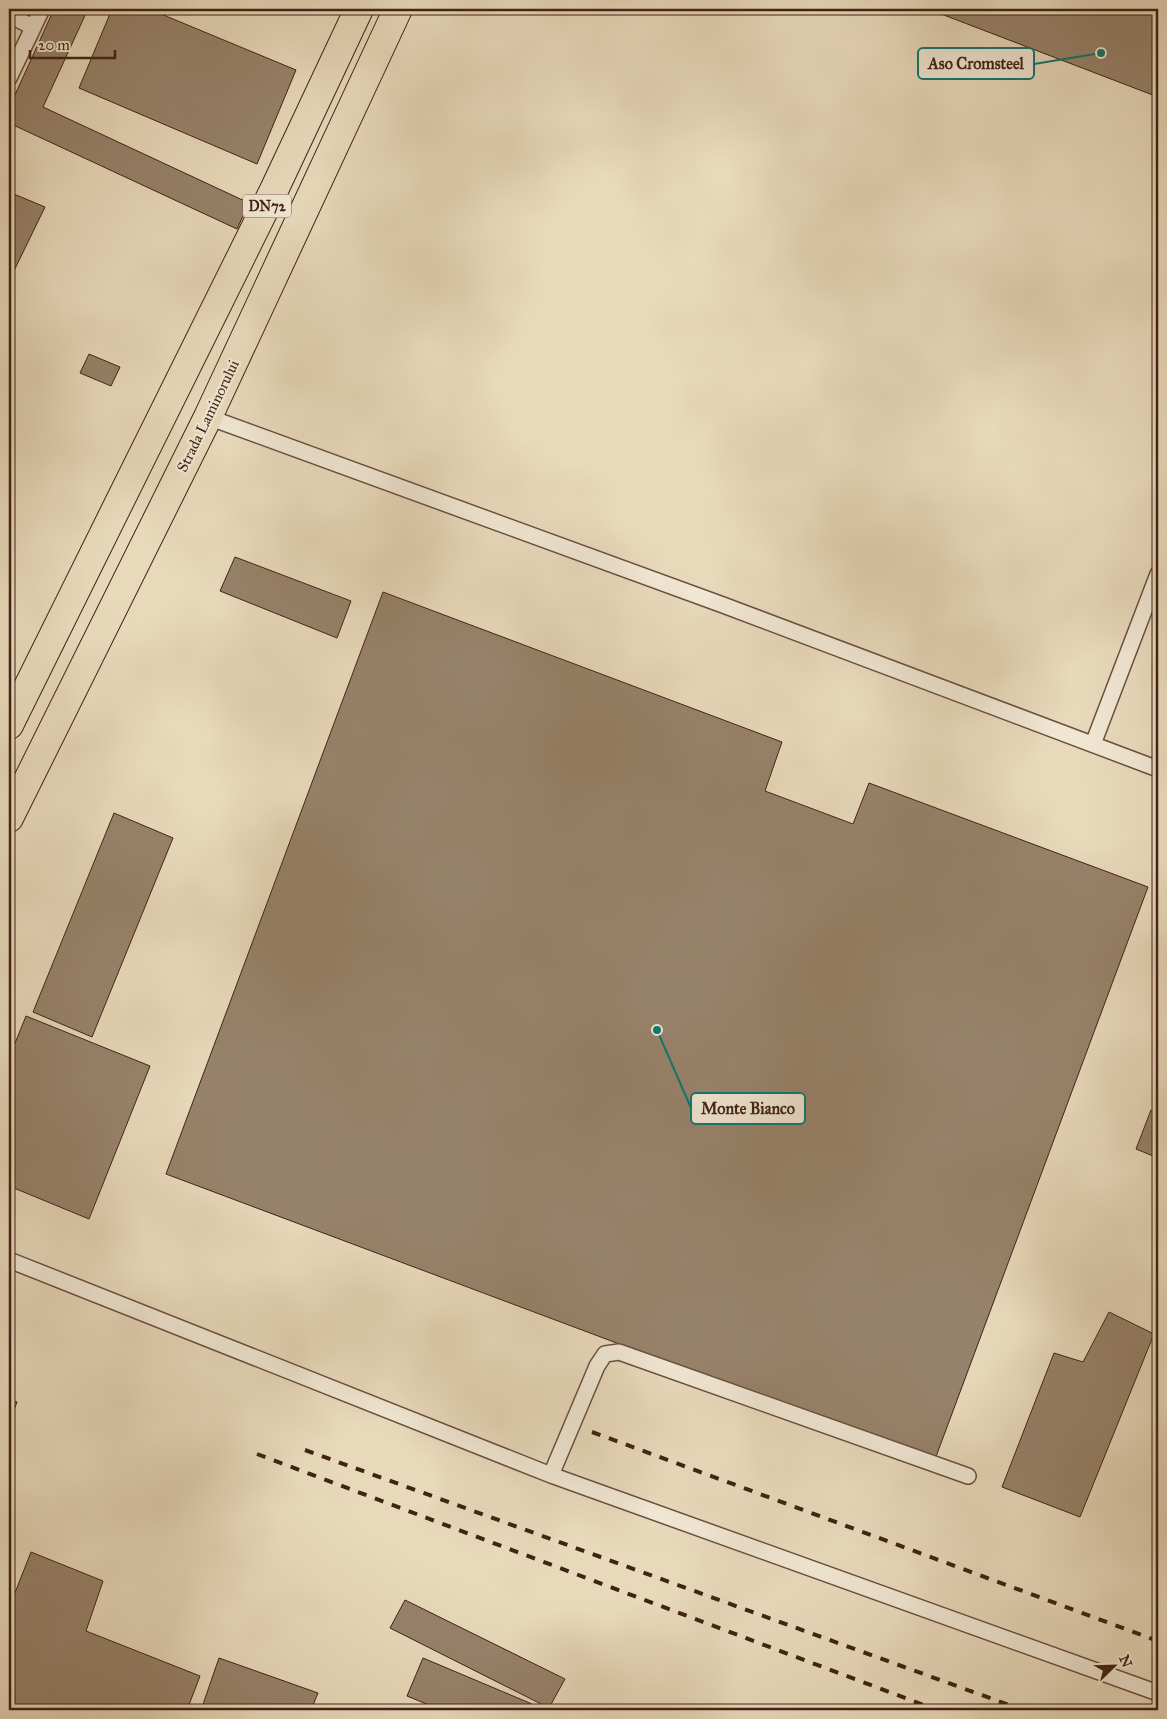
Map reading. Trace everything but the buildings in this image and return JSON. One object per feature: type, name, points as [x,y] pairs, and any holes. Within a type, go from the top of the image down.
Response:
[{"type":"main road","name":"DN72","points":[[9,724],[274,190],[359,9]]},
{"type":"main road","name":"Strada Laminorului","points":[[9,818],[208,417],[398,9]]},
{"type":"lane","points":[[9,78],[42,9]]},
{"type":"lane","points":[[9,15],[33,27]]},
{"type":"lane","points":[[208,417],[723,605],[1158,768]]},
{"type":"lane","points":[[1093,744],[1158,574]]},
{"type":"lane","points":[[9,1260],[551,1475],[1158,1693]]},
{"type":"lane","points":[[551,1475],[597,1366],[605,1354],[619,1352],[968,1476]]},
{"type":"railway","points":[[592,1432],[1158,1641]]},
{"type":"railway","points":[[305,1450],[1023,1710]]},
{"type":"railway","points":[[257,1454],[937,1710]]},
{"type":"place","name":"Aso Cromsteel","points":[[1101,53]]},
{"type":"place","name":"Monte Bianco","points":[[657,1030]]}]
